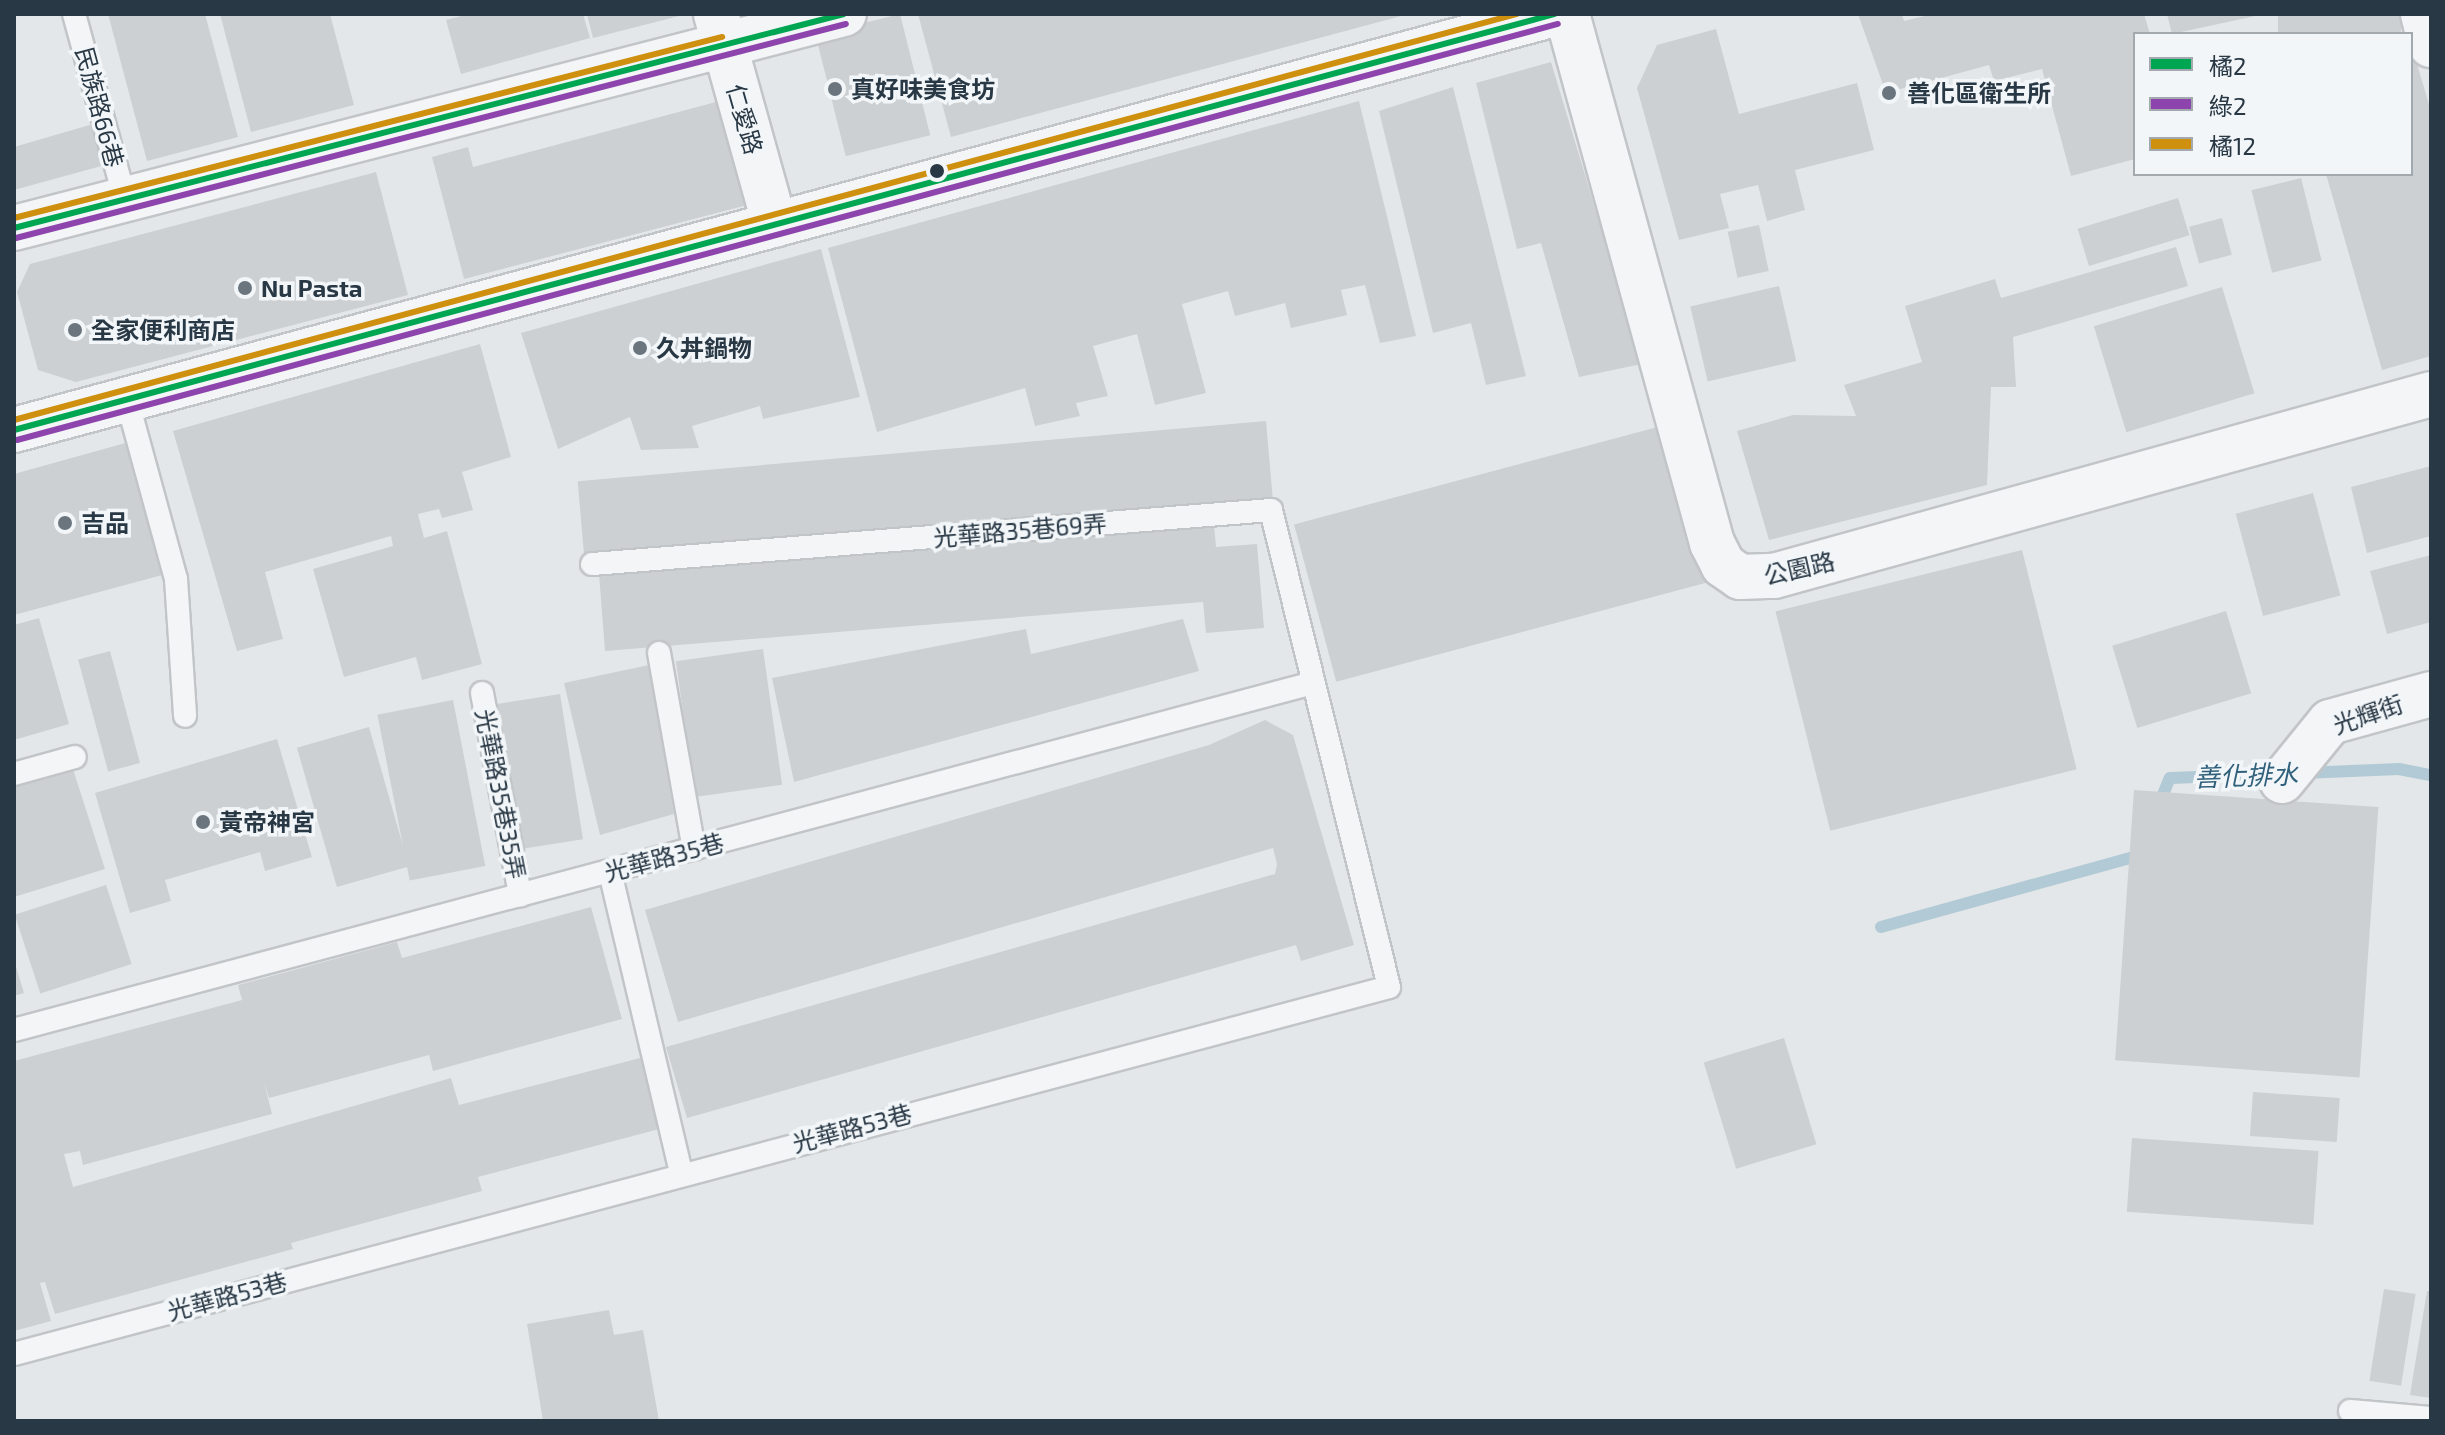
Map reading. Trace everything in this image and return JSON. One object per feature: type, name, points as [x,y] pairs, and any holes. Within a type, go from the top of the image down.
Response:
[{"type":"street","points":[[14,228],[720,30],[844,14]]},
{"type":"street","points":[[14,430],[1555,14]]},
{"type":"street","name":"公園路","points":[[1567,14],[1712,543],[1730,572],[1750,579],[1774,576],[2431,394]]},
{"type":"street","points":[[2423,14],[2431,45]]},
{"type":"street","name":"仁愛路","points":[[720,30],[775,225]]},
{"type":"street","name":"光輝街","points":[[2282,781],[2330,722],[2431,694]]},
{"type":"lane","name":"民族路66巷","points":[[74,14],[125,199]]},
{"type":"lane","points":[[127,400],[176,579],[185,716]]},
{"type":"lane","name":"光華路35巷69弄","points":[[592,564],[1271,510],[1313,683]]},
{"type":"lane","points":[[659,653],[694,849]]},
{"type":"lane","name":"光華路35巷","points":[[14,1030],[1313,683]]},
{"type":"lane","name":"光華路53巷","points":[[14,1354],[681,1173],[1389,987],[1313,683]]},
{"type":"lane","name":"光華路35巷35弄","points":[[482,693],[520,895]]},
{"type":"lane","points":[[14,774],[75,757]]},
{"type":"lane","points":[[610,872],[681,1173]]},
{"type":"lane","points":[[2350,1411],[2431,1418]]},
{"type":"building","points":[[108,14],[205,14],[238,137],[147,161]]},
{"type":"building","points":[[220,14],[330,14],[354,105],[251,132]]},
{"type":"building","points":[[469,14],[583,14],[590,38],[461,74],[446,20]]},
{"type":"building","points":[[587,14],[683,14],[683,15],[593,38]]},
{"type":"building","points":[[900,14],[930,135],[846,156],[816,35]]},
{"type":"building","points":[[918,14],[1405,14],[1405,15],[951,137]]},
{"type":"building","points":[[1858,14],[1902,14],[1904,21],[1933,14],[2144,14],[2149,32],[2133,32],[2133,160],[2071,176],[2042,69],[1994,81],[1989,65],[1886,93]]},
{"type":"building","points":[[2167,14],[2260,15],[2181,32],[2172,32]]},
{"type":"building","points":[[2278,14],[2401,14],[2401,32],[2278,32]]},
{"type":"building","points":[[1716,29],[1739,114],[1857,83],[1874,150],[1795,170],[1805,210],[1767,221],[1758,185],[1720,194],[1729,228],[1679,240],[1637,88],[1657,45]]},
{"type":"building","points":[[2413,50],[2431,111],[2431,356],[2382,370],[2327,176],[2413,176]]},
{"type":"building","points":[[1551,62],[1642,364],[1579,377],[1541,243],[1517,249],[1476,83]]},
{"type":"building","points":[[1453,87],[1526,376],[1486,385],[1471,323],[1433,333],[1379,111]]},
{"type":"building","points":[[727,99],[755,203],[464,279],[432,157],[468,147],[473,167]]},
{"type":"building","points":[[1359,101],[1416,336],[1380,343],[1365,285],[1341,290],[1347,315],[1291,328],[1285,303],[1235,316],[1228,291],[1182,304],[1206,393],[1155,405],[1137,334],[1093,346],[1108,396],[1076,403],[1080,416],[1035,426],[1025,388],[877,432],[828,248]]},
{"type":"building","points":[[93,124],[105,165],[14,190],[14,147]]},
{"type":"building","points":[[376,172],[408,295],[76,382],[38,370],[17,292],[30,264]]},
{"type":"building","points":[[2301,178],[2322,260],[2272,273],[2252,190]]},
{"type":"building","points":[[2178,198],[2189,235],[2089,266],[2078,229]]},
{"type":"building","points":[[2222,218],[2232,255],[2199,264],[2189,227]]},
{"type":"building","points":[[1759,225],[1769,271],[1737,278],[1728,232]]},
{"type":"building","points":[[2176,247],[2188,286],[2013,337],[2016,387],[1991,387],[1987,485],[1769,540],[1737,431],[1793,415],[1856,416],[1844,385],[1922,362],[1905,306],[1995,279],[2001,298]]},
{"type":"building","points":[[821,249],[860,397],[763,419],[760,406],[692,426],[699,448],[641,450],[630,417],[558,449],[521,333]]},
{"type":"building","points":[[1779,286],[1796,361],[1708,381],[1690,306]]},
{"type":"building","points":[[2222,287],[2254,393],[2126,432],[2094,326]]},
{"type":"building","points":[[480,344],[511,457],[462,472],[473,510],[442,518],[439,509],[418,514],[424,538],[447,531],[482,664],[422,680],[416,657],[344,677],[313,569],[393,546],[391,536],[265,572],[283,639],[237,651],[173,431]]},
{"type":"building","points":[[1266,421],[1273,499],[584,559],[578,481]]},
{"type":"building","points":[[1665,425],[1707,582],[1336,682],[1294,524]]},
{"type":"building","points":[[129,442],[166,574],[14,615],[14,474]]},
{"type":"building","points":[[2431,466],[2431,536],[2367,553],[2351,487]]},
{"type":"building","points":[[2313,493],[2340,595],[2263,616],[2236,514]]},
{"type":"building","points":[[1214,525],[1216,547],[1257,544],[1264,628],[1206,633],[1203,602],[605,651],[599,574]]},
{"type":"building","points":[[2022,550],[2077,769],[1830,831],[1776,611]]},
{"type":"building","points":[[2431,555],[2431,622],[2387,634],[2370,571]]},
{"type":"building","points":[[2226,611],[2251,693],[2137,728],[2112,646]]},
{"type":"building","points":[[39,618],[69,724],[14,740],[14,625]]},
{"type":"building","points":[[1183,619],[1199,671],[794,782],[772,678],[1026,629],[1031,654]]},
{"type":"building","points":[[763,649],[782,785],[695,797],[676,661]]},
{"type":"building","points":[[110,651],[140,763],[108,772],[78,660]]},
{"type":"building","points":[[649,665],[674,814],[600,835],[564,683]]},
{"type":"building","points":[[560,694],[583,839],[515,850],[492,705]]},
{"type":"building","points":[[453,700],[485,866],[410,881],[377,715]]},
{"type":"building","points":[[1265,720],[1293,735],[1354,945],[1301,961],[1296,945],[687,1118],[666,1047],[1275,874],[1277,864],[1273,848],[678,1022],[645,910],[1209,745]]},
{"type":"building","points":[[369,727],[409,866],[337,887],[297,748]]},
{"type":"building","name":"黃帝神宮","points":[[277,739],[312,857],[265,871],[260,852],[165,880],[171,901],[130,913],[95,793]]},
{"type":"building","points":[[72,766],[105,869],[14,897],[14,784]]},
{"type":"building","points":[[2134,790],[2378,807],[2359,1077],[2115,1060]]},
{"type":"building","points":[[106,885],[132,964],[40,994],[15,915]]},
{"type":"building","points":[[591,907],[622,1019],[433,1071],[429,1055],[269,1098],[264,1082],[272,1114],[83,1165],[80,1151],[64,1154],[73,1187],[451,1078],[459,1105],[644,1057],[663,1128],[478,1177],[482,1191],[291,1243],[293,1249],[55,1314],[45,1282],[40,1283],[51,1321],[14,1331],[14,1061],[242,1000],[238,985],[397,942],[402,958]]},
{"type":"building","points":[[14,960],[24,993],[14,996]]},
{"type":"building","points":[[1784,1038],[1816,1144],[1736,1169],[1704,1063]]},
{"type":"building","points":[[2253,1092],[2340,1098],[2337,1142],[2250,1136]]},
{"type":"building","points":[[2132,1138],[2319,1151],[2313,1225],[2127,1212]]},
{"type":"building","points":[[2384,1289],[2416,1294],[2401,1386],[2369,1381]]},
{"type":"building","points":[[2427,1291],[2431,1291],[2431,1398],[2410,1395]]},
{"type":"building","points":[[609,1310],[614,1335],[643,1330],[659,1421],[543,1421],[527,1324]]},
{"type":"waterway","name":"善化排水","points":[[2303,773],[2399,769],[2431,775]]},
{"type":"waterway","name":"善化排水","points":[[2158,807],[2170,778],[2277,774]]},
{"type":"waterway","name":"善化排水","points":[[1881,927],[2137,856],[2140,850]]},
{"type":"transit line","name":"橘2","points":[[14,228],[844,14]]},
{"type":"transit line","name":"橘12","points":[[14,420],[1517,14]]},
{"type":"transit line","name":"橘2","points":[[14,430],[1555,14]]},
{"type":"transit line","name":"綠2","points":[[16,238],[846,24]]},
{"type":"transit line","name":"綠2","points":[[17,440],[1558,24]]},
{"type":"transit line","name":"橘12","points":[[14,218],[722,37]]},
{"type":"place","name":"真好味美食坊","points":[[835,89]]},
{"type":"place","name":"善化區衛生所","points":[[1889,93]]},
{"type":"place","name":"Nu Pasta","points":[[245,288]]},
{"type":"place","name":"全家便利商店","points":[[75,330]]},
{"type":"place","name":"久丼鍋物","points":[[640,348]]},
{"type":"place","name":"吉品","points":[[65,523]]},
{"type":"place","name":"黃帝神宮","points":[[203,822]]}]
